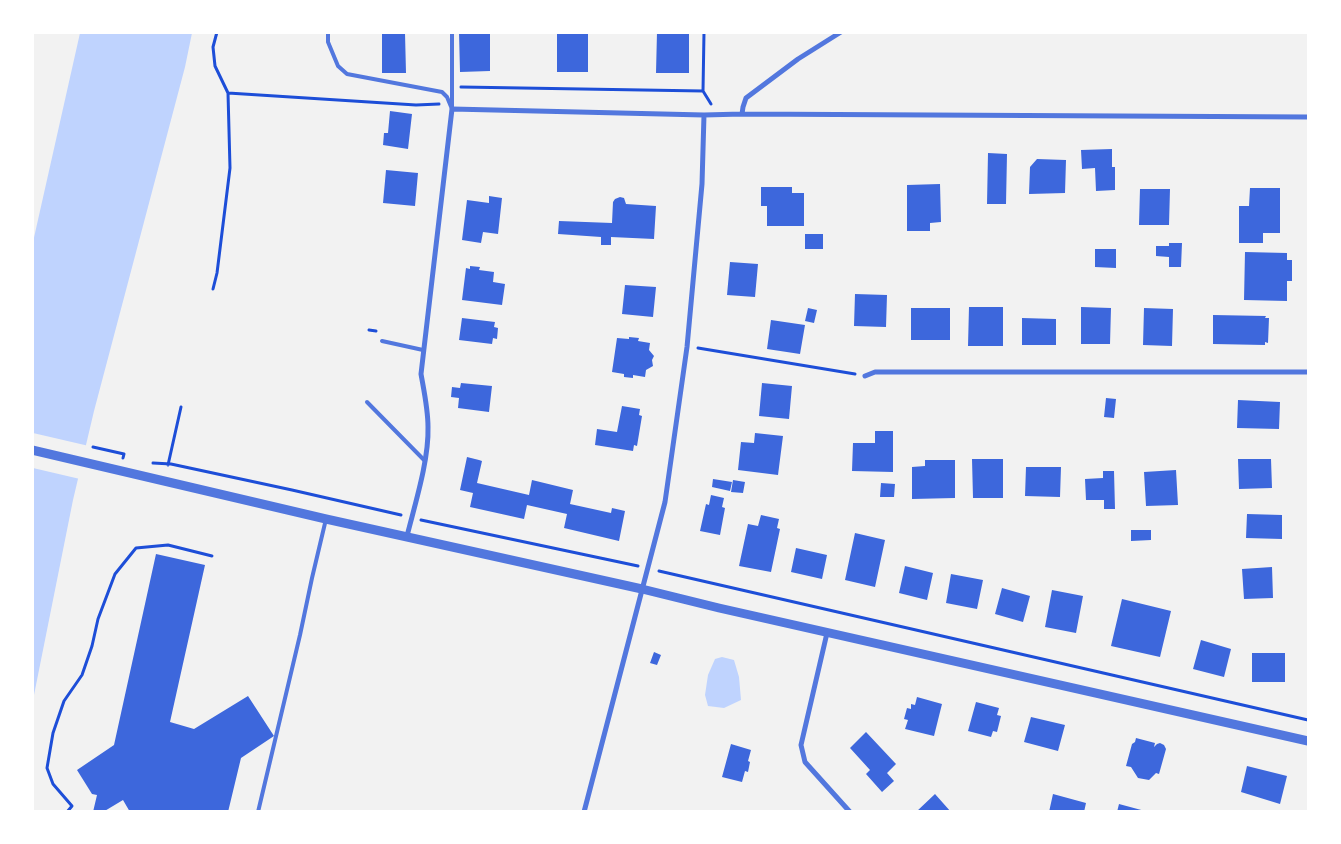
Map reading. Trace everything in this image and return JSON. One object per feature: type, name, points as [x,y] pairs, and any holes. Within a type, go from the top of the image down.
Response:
[{"type":"street","points":[[742,114],[746,98],[798,59],[841,32]]},
{"type":"street","points":[[407,536],[425,461],[428,428],[421,374],[452,109],[704,115],[1308,117]]},
{"type":"street","points":[[584,812],[665,502],[688,347],[702,184],[704,115]]},
{"type":"street","points":[[865,376],[875,372],[1308,372]]},
{"type":"street","points":[[32,450],[326,519],[1308,741]]},
{"type":"street","points":[[827,633],[801,746],[805,762],[850,812]]},
{"type":"lane","points":[[328,32],[328,42],[338,66],[347,74],[442,92],[448,97],[452,109]]},
{"type":"lane","points":[[452,32],[452,109]]},
{"type":"lane","points":[[382,341],[423,350]]},
{"type":"lane","points":[[367,402],[425,461]]},
{"type":"lane","points":[[258,812],[326,519]]},
{"type":"path","points":[[213,289],[217,273],[230,168],[228,93],[215,66],[214,47],[217,32]]},
{"type":"path","points":[[452,87],[703,91],[704,32]]},
{"type":"path","points":[[228,93],[406,104],[443,104],[452,109]]},
{"type":"path","points":[[369,330],[378,332]]},
{"type":"path","points":[[688,347],[865,376]]},
{"type":"path","points":[[168,465],[181,407]]},
{"type":"path","points":[[93,446],[124,454]]},
{"type":"path","points":[[115,457],[132,460]]},
{"type":"path","points":[[150,462],[180,466],[648,568],[1308,720]]},
{"type":"path","points":[[67,812],[72,806],[53,784],[47,768],[53,733],[64,700],[82,675],[92,646],[98,619],[114,574],[136,548],[168,545],[212,556]]},
{"type":"water","points":[[80,33],[192,33],[185,67],[94,411],[73,500],[33,700],[33,242]]},
{"type":"water","points":[[722,657],[734,660],[739,677],[741,700],[724,708],[708,706],[705,695],[708,675],[715,659]]},
{"type":"pier","points":[[33,433],[89,446],[80,479],[33,468]]},
{"type":"building","points":[[459,32],[490,32],[490,71],[460,72]]},
{"type":"building","points":[[557,32],[588,32],[588,72],[557,72]]},
{"type":"building","points":[[657,32],[689,32],[689,73],[656,73]]},
{"type":"building","points":[[382,33],[405,33],[406,73],[382,73]]},
{"type":"building","points":[[390,111],[412,114],[408,149],[383,145],[384,133],[388,133]]},
{"type":"building","points":[[1112,149],[1112,167],[1115,167],[1115,190],[1096,191],[1095,168],[1082,169],[1081,150]]},
{"type":"building","points":[[988,153],[1007,154],[1006,204],[987,204]]},
{"type":"building","points":[[1037,159],[1066,160],[1065,193],[1029,194],[1030,167]]},
{"type":"building","points":[[386,170],[418,173],[415,206],[383,203]]},
{"type":"building","points":[[940,184],[941,222],[930,223],[930,231],[907,231],[907,185]]},
{"type":"building","points":[[761,187],[792,187],[792,193],[804,193],[804,226],[767,226],[767,206],[761,206]]},
{"type":"building","points":[[1250,188],[1280,188],[1280,233],[1263,233],[1263,243],[1239,243],[1239,206],[1249,206]]},
{"type":"building","points":[[1140,189],[1170,189],[1169,225],[1139,225]]},
{"type":"building","points":[[489,196],[502,198],[498,234],[483,232],[481,243],[462,240],[467,200],[489,203]]},
{"type":"building","points":[[620,197],[624,198],[626,204],[656,206],[654,239],[611,237],[611,245],[601,245],[601,237],[558,234],[559,221],[612,223],[613,202]]},
{"type":"building","points":[[805,234],[823,234],[823,249],[805,249]]},
{"type":"building","points":[[1169,243],[1182,243],[1181,267],[1169,267],[1169,257],[1156,256],[1156,246],[1169,246]]},
{"type":"building","points":[[1095,249],[1116,249],[1116,268],[1095,267]]},
{"type":"building","points":[[1245,252],[1287,253],[1287,260],[1292,260],[1292,281],[1287,281],[1287,301],[1244,300]]},
{"type":"building","points":[[730,262],[758,264],[755,297],[727,295]]},
{"type":"building","points":[[470,266],[480,267],[479,270],[494,272],[493,282],[505,284],[502,305],[462,300],[466,268],[470,269]]},
{"type":"building","points":[[625,285],[656,287],[653,317],[622,314]]},
{"type":"building","points":[[855,294],[887,295],[886,327],[854,326]]},
{"type":"building","points":[[969,307],[1003,307],[1003,346],[968,346]]},
{"type":"building","points":[[1081,307],[1111,308],[1110,344],[1081,344]]},
{"type":"building","points":[[808,308],[817,310],[814,323],[805,321]]},
{"type":"building","points":[[911,308],[950,308],[950,340],[911,340]]},
{"type":"building","points":[[1144,308],[1173,309],[1172,346],[1143,345]]},
{"type":"building","points":[[1213,315],[1266,316],[1265,318],[1269,318],[1268,343],[1265,342],[1265,345],[1213,344]]},
{"type":"building","points":[[462,318],[495,322],[494,327],[498,328],[497,339],[493,338],[492,344],[459,340]]},
{"type":"building","points":[[1022,318],[1056,319],[1056,345],[1022,345]]},
{"type":"building","points":[[771,320],[805,325],[800,354],[767,349]]},
{"type":"building","points":[[629,337],[639,338],[638,341],[650,343],[649,350],[654,356],[652,360],[653,366],[646,370],[645,377],[633,375],[633,378],[624,377],[624,374],[612,372],[617,338],[629,339]]},
{"type":"building","points":[[461,383],[492,386],[489,412],[458,408],[459,398],[451,397],[452,387],[460,388]]},
{"type":"building","points":[[762,383],[792,386],[789,419],[759,416]]},
{"type":"building","points":[[1106,398],[1116,399],[1114,418],[1104,417]]},
{"type":"building","points":[[1238,400],[1280,402],[1279,429],[1237,428]]},
{"type":"building","points":[[622,406],[640,409],[639,415],[642,416],[637,446],[634,445],[633,451],[595,445],[597,429],[617,432]]},
{"type":"building","points":[[875,431],[893,431],[893,472],[852,471],[853,443],[875,443]]},
{"type":"building","points":[[755,433],[783,436],[778,475],[738,470],[741,442],[754,443]]},
{"type":"building","points":[[467,457],[482,461],[477,483],[529,495],[532,480],[573,490],[570,504],[611,513],[612,508],[625,511],[619,541],[564,528],[567,514],[527,505],[524,519],[470,507],[473,493],[460,490]]},
{"type":"building","points":[[972,459],[1003,459],[1003,498],[973,498]]},
{"type":"building","points":[[1238,459],[1271,459],[1272,488],[1239,489]]},
{"type":"building","points":[[925,460],[955,460],[955,498],[912,499],[912,467],[925,466]]},
{"type":"building","points":[[1026,467],[1061,467],[1060,497],[1025,496]]},
{"type":"building","points":[[1176,470],[1178,505],[1146,506],[1144,472]]},
{"type":"building","points":[[1103,471],[1114,471],[1115,509],[1104,509],[1104,500],[1086,500],[1085,479],[1103,478]]},
{"type":"building","points":[[713,479],[732,482],[730,491],[712,487]]},
{"type":"building","points":[[733,480],[745,482],[743,493],[731,492]]},
{"type":"building","points":[[881,483],[895,484],[894,497],[880,497]]},
{"type":"building","points":[[711,495],[724,498],[722,507],[725,508],[720,535],[700,531],[706,504],[709,505]]},
{"type":"building","points":[[1247,514],[1282,515],[1282,539],[1246,538]]},
{"type":"building","points":[[761,515],[779,519],[777,528],[780,529],[771,572],[739,566],[748,524],[758,526]]},
{"type":"building","points":[[1131,530],[1151,530],[1151,540],[1131,541]]},
{"type":"building","points":[[855,533],[885,540],[875,587],[845,580]]},
{"type":"building","points":[[796,548],[827,555],[822,579],[791,572]]},
{"type":"building","points":[[156,554],[205,565],[170,722],[194,729],[248,696],[274,736],[241,758],[228,812],[130,812],[123,800],[103,812],[93,812],[97,795],[92,794],[77,770],[114,745]]},
{"type":"building","points":[[905,566],[933,573],[927,600],[899,593]]},
{"type":"building","points":[[1272,567],[1273,598],[1244,599],[1242,569]]},
{"type":"building","points":[[951,574],[983,580],[977,609],[946,603]]},
{"type":"building","points":[[1002,588],[1030,596],[1023,622],[995,614]]},
{"type":"building","points":[[1052,590],[1083,596],[1076,633],[1045,627]]},
{"type":"building","points":[[1122,599],[1171,611],[1160,657],[1111,646]]},
{"type":"building","points":[[1201,640],[1231,649],[1224,677],[1193,669]]},
{"type":"building","points":[[654,652],[661,655],[657,665],[650,663]]},
{"type":"building","points":[[1252,653],[1285,653],[1285,682],[1252,682]]},
{"type":"building","points":[[917,697],[942,704],[934,736],[905,729],[908,720],[904,719],[907,708],[911,709],[911,704],[915,705]]},
{"type":"building","points":[[976,702],[999,708],[997,715],[1001,716],[997,732],[993,731],[991,737],[968,731]]},
{"type":"building","points":[[1031,717],[1065,725],[1058,751],[1024,742]]},
{"type":"building","points":[[866,732],[896,764],[887,773],[894,781],[882,792],[866,774],[870,770],[850,748]]},
{"type":"building","points":[[1136,738],[1155,743],[1154,747],[1160,743],[1166,749],[1159,774],[1156,773],[1149,780],[1138,778],[1131,767],[1126,766],[1132,744]]},
{"type":"building","points":[[731,744],[751,750],[748,772],[745,771],[742,782],[722,777]]},
{"type":"building","points":[[1247,766],[1287,776],[1280,804],[1241,792]]},
{"type":"building","points":[[935,794],[951,812],[916,812]]},
{"type":"building","points":[[1053,794],[1086,803],[1084,812],[1049,812]]},
{"type":"building","points":[[1119,804],[1145,811],[1145,812],[1117,812]]}]
